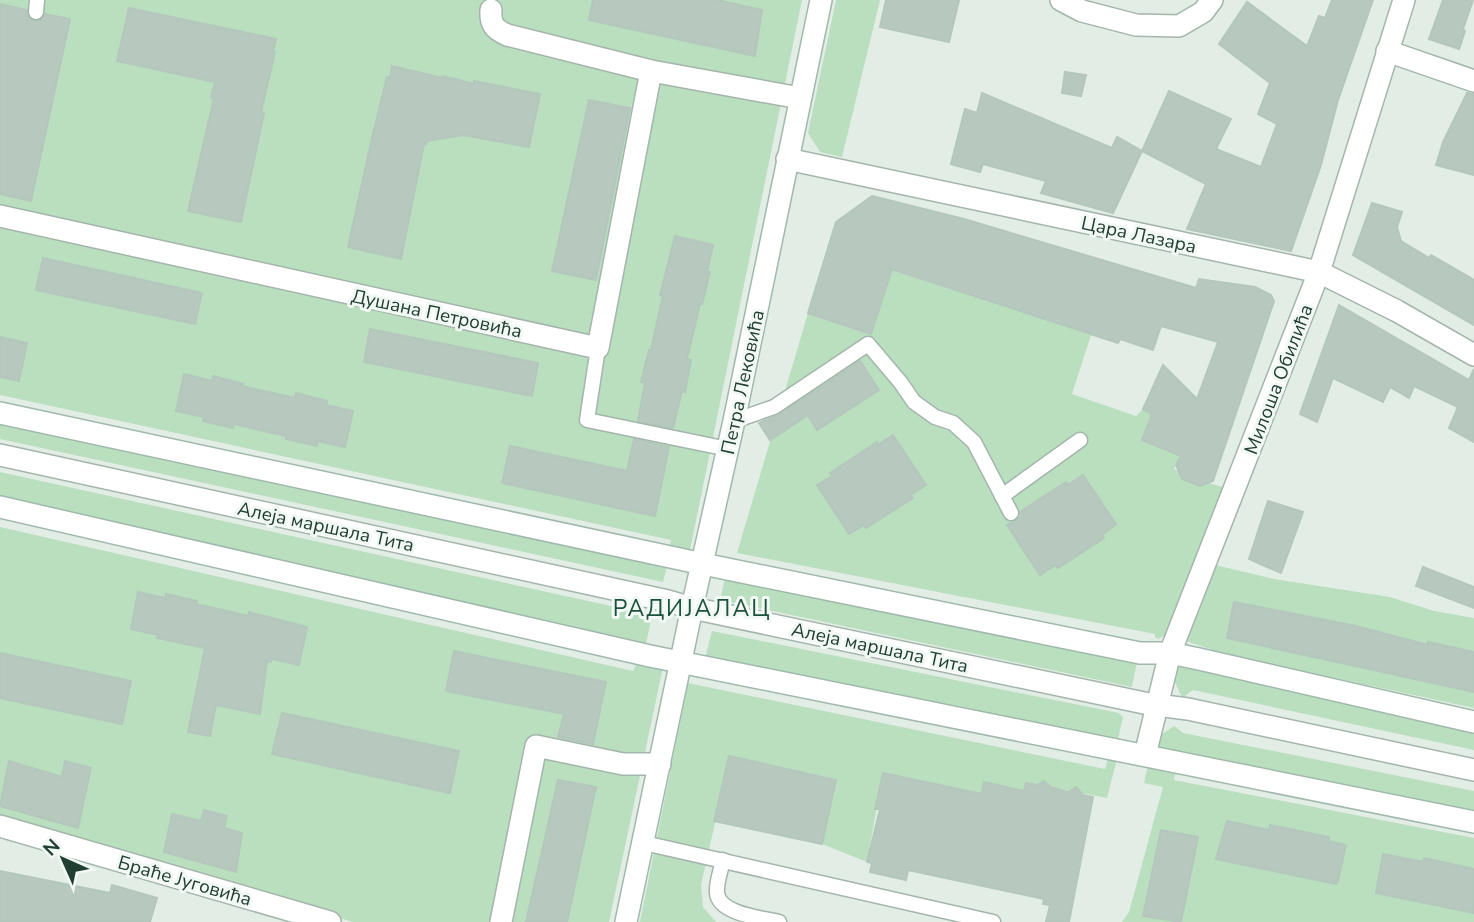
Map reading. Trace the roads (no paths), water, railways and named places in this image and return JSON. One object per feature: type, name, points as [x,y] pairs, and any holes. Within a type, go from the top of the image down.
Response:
[{"type":"street","name":"Петра Лековића","points":[[626,922],[821,0]]},
{"type":"street","points":[[1061,1],[1082,11],[1136,25],[1179,26],[1203,12],[1212,0]]},
{"type":"street","name":"Милоша Обилића","points":[[1145,755],[1170,653],[1319,272],[1404,0]]},
{"type":"street","points":[[491,10],[490,22],[497,31],[507,36],[651,71],[800,98]]},
{"type":"street","points":[[1387,51],[1474,81]]},
{"type":"street","points":[[598,348],[651,71]]},
{"type":"street","name":"Цара Лазара","points":[[787,159],[1319,272],[1397,311],[1474,355]]},
{"type":"street","name":"Душана Петровића","points":[[0,216],[598,348]]},
{"type":"street","points":[[0,413],[703,565],[1140,653],[1170,653],[1474,722]]},
{"type":"street","name":"Алеја маршала Тита","points":[[0,455],[692,608],[1474,770]]},
{"type":"street","points":[[0,507],[681,662],[1474,822]]},
{"type":"street","points":[[501,922],[536,746],[623,764],[660,764]]},
{"type":"street","name":"Браће Југовића","points":[[0,826],[330,922]]},
{"type":"lane","points":[[734,421],[774,407],[868,344],[914,402],[935,417],[953,423],[974,442],[1011,513]]},
{"type":"lane","points":[[598,348],[587,421],[728,449]]},
{"type":"lane","points":[[1002,496],[1080,440]]},
{"type":"lane","points":[[644,842],[993,922]]},
{"type":"lane","points":[[723,860],[717,895],[720,901],[733,911],[779,922]]},
{"type":"district","name":"РАДИЈАЛАЦ","points":[[692,608]]}]
